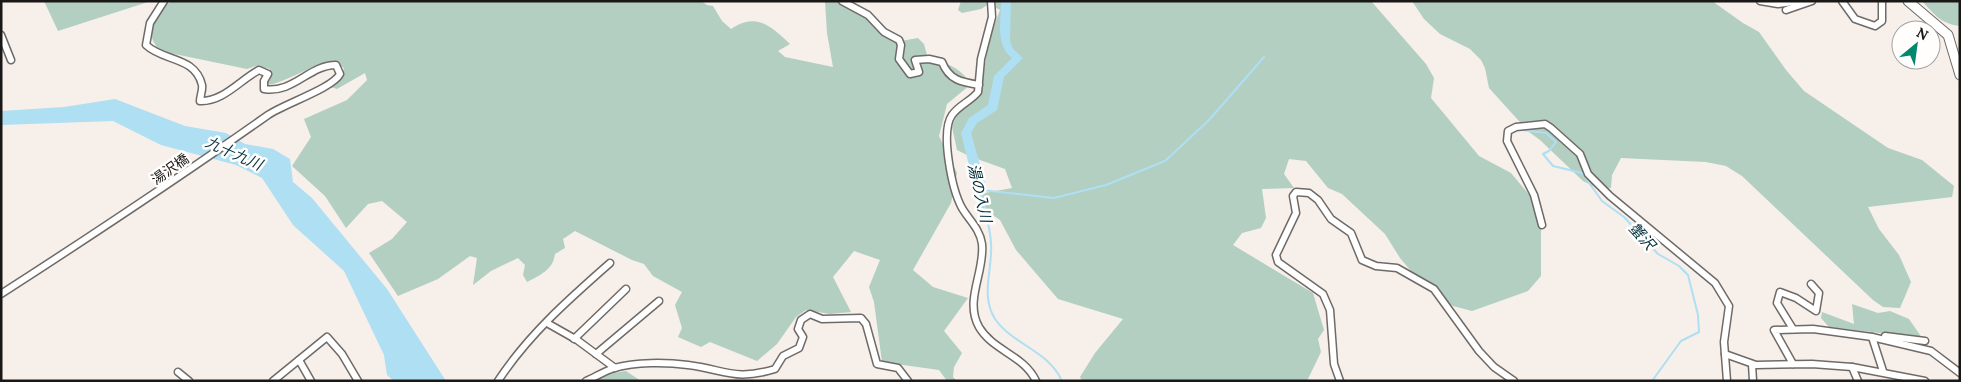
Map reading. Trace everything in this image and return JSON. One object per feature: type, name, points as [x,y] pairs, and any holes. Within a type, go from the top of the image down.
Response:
[{"type":"street","points":[[164,3],[171,1]]},
{"type":"street","points":[[842,1],[863,12],[884,32],[899,40],[901,45],[899,59],[910,74],[920,72],[914,62],[915,60],[929,58],[942,62],[945,72],[951,78],[979,85]]},
{"type":"street","points":[[991,1],[992,16],[981,59],[979,85],[976,95],[957,110],[949,122],[953,177],[958,199],[978,229],[982,245],[972,310],[975,320],[985,335],[1026,364],[1036,381]]},
{"type":"street","points":[[1760,1],[1778,4],[1801,1]]},
{"type":"street","points":[[1786,10],[1812,1]]},
{"type":"street","points":[[1842,1],[1855,19],[1875,26],[1882,21],[1882,1]]},
{"type":"street","points":[[1908,1],[1933,20],[1948,35],[1960,75]]},
{"type":"street","name":"湯沢橋","points":[[1,294],[150,197],[272,112],[338,78],[340,74],[339,67],[327,65],[294,83],[274,91],[264,89],[264,82],[268,74],[260,70],[216,98],[206,102],[200,101],[202,85],[191,65],[184,60],[158,55],[146,44],[150,23],[164,3]]},
{"type":"street","points":[[1,36],[11,60]]},
{"type":"street","points":[[1542,224],[1534,195],[1507,141],[1508,131],[1516,127],[1545,124],[1568,140],[1580,154],[1588,174],[1610,196],[1715,283],[1728,301],[1725,354],[1727,381]]},
{"type":"street","points":[[1340,381],[1334,364],[1330,310],[1323,294],[1278,262],[1276,255],[1296,213],[1294,196],[1296,192],[1309,193],[1318,200],[1331,219],[1351,233],[1362,260],[1376,266],[1397,268],[1434,288],[1479,351],[1494,366],[1514,381]]},
{"type":"street","points":[[498,381],[512,360],[548,323],[562,304],[610,263]]},
{"type":"street","points":[[1793,329],[1777,303],[1780,292],[1796,298],[1816,311],[1819,293],[1811,284]]},
{"type":"street","points":[[574,339],[626,289]]},
{"type":"street","points":[[596,354],[659,301]]},
{"type":"street","points":[[586,381],[615,368],[656,363],[688,365],[739,376],[755,375],[775,369],[783,356],[795,353],[802,346],[803,337],[798,329],[801,320],[810,314],[822,320],[861,318],[866,324],[877,364],[898,368],[908,381]]},
{"type":"street","points":[[548,323],[615,368]]},
{"type":"street","points":[[1793,364],[1774,330],[1829,331],[1872,336],[1931,351],[1960,373]]},
{"type":"street","points":[[1872,336],[1883,371]]},
{"type":"street","points":[[1882,339],[1882,336],[1925,340]]},
{"type":"street","points":[[273,381],[327,337],[342,354],[358,381]]},
{"type":"street","points":[[1725,354],[1752,364],[1852,366],[1926,381]]},
{"type":"street","points":[[299,360],[312,381]]},
{"type":"street","points":[[1752,364],[1753,381]]},
{"type":"street","points":[[1852,366],[1858,381]]},
{"type":"street","points":[[178,372],[189,381]]},
{"type":"green space","points":[[44,1],[151,1],[58,31]]},
{"type":"green space","points":[[172,1],[701,1],[713,6],[722,21],[731,29],[749,22],[763,23],[770,27],[790,44],[778,51],[785,57],[833,67],[827,33],[825,1],[842,1],[858,9],[883,36],[901,41],[918,38],[924,44],[927,55],[958,70],[970,85],[947,104],[939,136],[957,173],[951,203],[913,270],[933,287],[968,298],[944,331],[962,353],[954,367],[953,377],[957,381],[947,381],[939,370],[882,362],[874,302],[869,287],[880,260],[854,251],[833,277],[851,312],[830,314],[806,310],[796,317],[777,344],[757,361],[710,342],[701,347],[678,337],[682,328],[675,305],[682,292],[653,276],[644,264],[632,260],[575,231],[563,239],[565,248],[555,254],[549,268],[527,282],[523,275],[525,265],[518,258],[491,271],[473,285],[477,258],[470,256],[438,279],[398,296],[369,253],[392,239],[407,222],[382,201],[368,204],[346,228],[325,196],[292,166],[311,137],[304,119],[347,100],[367,80],[365,73],[337,89],[328,86],[342,75],[344,68],[336,64],[327,64],[266,85],[263,83],[270,73],[270,69],[256,66],[247,69],[160,51],[152,37],[151,23],[158,11]]},
{"type":"green space","points":[[961,1],[1371,1],[1426,64],[1434,78],[1431,98],[1479,156],[1511,173],[1541,209],[1541,276],[1528,291],[1472,311],[1453,306],[1426,289],[1400,258],[1385,234],[1342,194],[1328,188],[1306,161],[1289,159],[1284,174],[1294,188],[1262,189],[1266,218],[1261,228],[1242,233],[1233,245],[1313,293],[1324,330],[1318,339],[1321,352],[1307,381],[1082,381],[1080,377],[1095,353],[1123,319],[1058,299],[1016,250],[1000,220],[978,205],[979,194],[1012,188],[1005,169],[957,150],[952,127],[959,108],[981,89],[989,39],[1000,10],[989,4],[981,9],[962,13],[958,10]]},
{"type":"green space","points":[[1412,1],[1712,1],[1759,32],[1786,70],[1804,91],[1888,148],[1922,160],[1954,186],[1952,197],[1868,207],[1879,229],[1899,255],[1911,282],[1900,308],[1883,307],[1873,300],[1742,176],[1726,166],[1706,162],[1621,158],[1612,175],[1611,188],[1597,188],[1583,181],[1529,132],[1489,88],[1485,68],[1481,60],[1470,49],[1440,34],[1424,19]]},
{"type":"green space","points":[[1922,1],[1960,1],[1960,26],[1943,21]]},
{"type":"green space","points":[[1852,304],[1878,313],[1890,311],[1909,319],[1922,338],[1829,327],[1821,318],[1822,312],[1854,324]]},
{"type":"green space","points":[[626,371],[641,381],[594,381],[613,373]]},
{"type":"water","name":"九十九川","points":[[115,99],[185,126],[226,133],[245,144],[273,149],[290,159],[293,182],[312,198],[387,289],[446,381],[394,381],[387,375],[384,355],[344,271],[293,225],[262,178],[236,165],[161,145],[113,121],[1,125],[1,111],[64,107]]},
{"type":"waterway","name":"湯の入川","points":[[981,190],[966,133],[967,128],[973,121],[993,107],[999,76],[1018,58],[1009,51],[1005,41],[1006,1]]},
{"type":"waterway","points":[[1062,381],[1048,362],[1002,328],[991,310],[988,301],[991,243],[981,190],[1054,198],[1106,185],[1165,161],[1209,120],[1264,57]]},
{"type":"waterway","name":"蟹沢","points":[[1522,130],[1546,133],[1556,142],[1549,151],[1543,154],[1553,166],[1582,173],[1602,201],[1624,217],[1658,254],[1679,266],[1688,275],[1698,315],[1699,332],[1681,341],[1652,381]]}]
